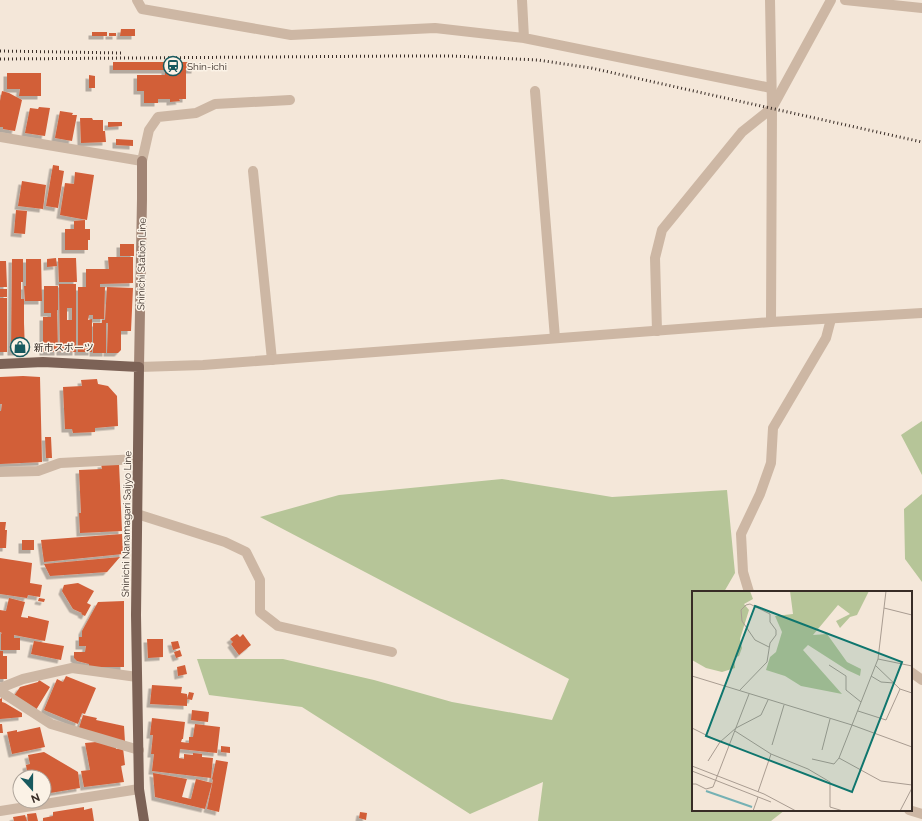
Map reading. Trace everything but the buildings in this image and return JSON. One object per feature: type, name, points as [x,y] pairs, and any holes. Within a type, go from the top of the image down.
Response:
[{"type":"main road","name":"Shinichi Station Line","points":[[139,367],[142,161]]},
{"type":"main road","points":[[0,364],[43,362],[139,367]]},
{"type":"main road","name":"Shinichi Nanamagari Saijyo Line","points":[[139,367],[136,615],[139,789],[144,821]]},
{"type":"street","points":[[137,0],[142,9],[291,35],[435,28],[524,38],[771,88]]},
{"type":"street","points":[[522,0],[524,38]]},
{"type":"street","points":[[770,0],[772,108],[771,322]]},
{"type":"street","points":[[657,331],[655,258],[662,230],[742,132],[772,108],[831,0]]},
{"type":"street","points":[[845,0],[922,8]]},
{"type":"street","points":[[535,91],[556,338]]},
{"type":"street","points":[[0,137],[142,161],[148,130],[158,117],[196,113],[215,104],[290,100]]},
{"type":"street","points":[[253,171],[272,360]]},
{"type":"street","points":[[139,367],[203,365],[771,322],[922,313]]},
{"type":"street","points":[[750,591],[743,572],[740,534],[760,494],[771,462],[773,428],[826,338],[831,319]]},
{"type":"street","points":[[0,472],[38,471],[60,463],[138,459]]},
{"type":"street","points":[[137,514],[225,542],[246,552],[260,580],[260,612],[278,626],[392,652]]},
{"type":"street","points":[[0,689],[23,679],[72,668],[137,677]]},
{"type":"street","points":[[912,673],[922,680]]},
{"type":"street","points":[[0,689],[51,724],[138,750]]},
{"type":"street","points":[[0,811],[139,789]]},
{"type":"street","points":[[912,811],[922,814]]},
{"type":"green space","points":[[922,421],[922,475],[901,435]]},
{"type":"green space","points":[[502,479],[612,497],[727,490],[735,573],[725,591],[692,591],[692,811],[784,811],[771,821],[538,821],[543,782],[470,814],[302,707],[209,695],[197,659],[283,659],[374,680],[452,702],[552,720],[569,679],[260,517],[339,495]]},
{"type":"green space","points":[[922,494],[922,582],[905,559],[904,509]]},
{"type":"railway","points":[[0,51],[123,53]]},
{"type":"railway","points":[[0,59],[453,56],[538,60],[591,68],[922,142]]},
{"type":"place","name":"Shin-ichi","points":[[173,66]]},
{"type":"place","name":"新市スポーツ","points":[[20,347]]}]
